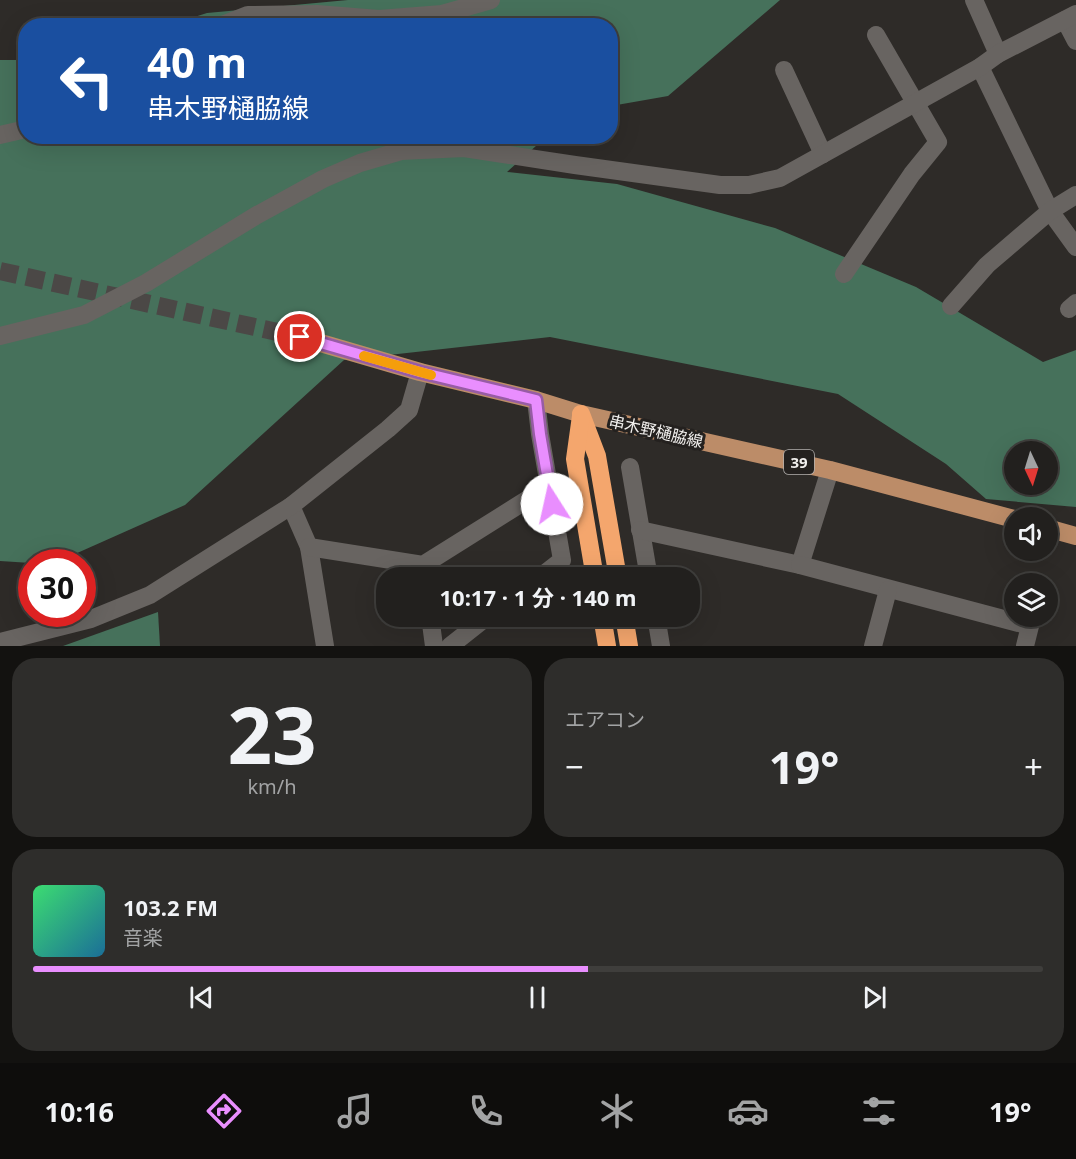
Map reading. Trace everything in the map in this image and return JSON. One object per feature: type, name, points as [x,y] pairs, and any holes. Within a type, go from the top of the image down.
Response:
[{"type":"highway","points":[[581,414],[575,459],[593,567]]},
{"type":"highway","points":[[581,414],[597,456],[616,567]]},
{"type":"highway","points":[[604,627],[607,646]]},
{"type":"highway","points":[[626,627],[629,646]]},
{"type":"main road","name":"串木野樋脇線","points":[[300,337],[420,372],[536,400],[581,414],[830,470],[1004,516]]},
{"type":"main road","points":[[1058,531],[1076,536]]},
{"type":"street","points":[[392,18],[442,14],[491,0]]},
{"type":"street","points":[[974,0],[998,54]]},
{"type":"street","points":[[240,18],[308,7],[374,18]]},
{"type":"street","points":[[0,336],[84,315],[146,283],[257,215],[323,178],[360,163],[401,151],[464,148],[720,185],[748,185],[780,178],[980,67],[998,54],[1071,17],[1076,40]]},
{"type":"street","points":[[844,274],[912,174],[938,142],[876,34]]},
{"type":"street","points":[[980,67],[1050,211],[1076,247]]},
{"type":"street","points":[[784,70],[823,154]]},
{"type":"street","points":[[0,135],[18,131]]},
{"type":"street","points":[[951,306],[987,265],[1050,211],[1076,195]]},
{"type":"street","points":[[5,643],[91,619],[150,595],[291,506],[409,410],[420,372]]},
{"type":"street","points":[[536,400],[562,560],[553,567]]},
{"type":"street","points":[[630,467],[647,567]]},
{"type":"street","points":[[800,565],[830,470]]},
{"type":"street","points":[[430,567],[549,486]]},
{"type":"street","points":[[291,506],[309,547],[325,646]]},
{"type":"street","points":[[640,530],[800,565],[1030,626],[1024,646]]},
{"type":"street","points":[[309,547],[405,567]]},
{"type":"street","points":[[873,646],[888,590]]},
{"type":"street","points":[[431,627],[434,646]]},
{"type":"street","points":[[450,646],[475,627]]},
{"type":"street","points":[[658,627],[661,646]]},
{"type":"green space","points":[[348,0],[780,0],[668,96],[618,105],[618,18],[191,18],[207,13]]},
{"type":"green space","points":[[0,60],[18,60],[18,144],[538,144],[507,172],[617,184],[775,228],[916,287],[1043,362],[1076,350],[1076,507],[986,499],[946,464],[838,394],[550,337],[344,360],[185,505],[86,549],[18,549],[18,562],[0,561]]},
{"type":"green space","points":[[158,612],[160,646],[63,646]]},
{"type":"tunnel","points":[[0,271],[300,337]]},
{"type":"slow traffic","points":[[364,356],[431,375]]},
{"type":"route","points":[[300,337],[420,372],[536,400],[552,504]]}]
